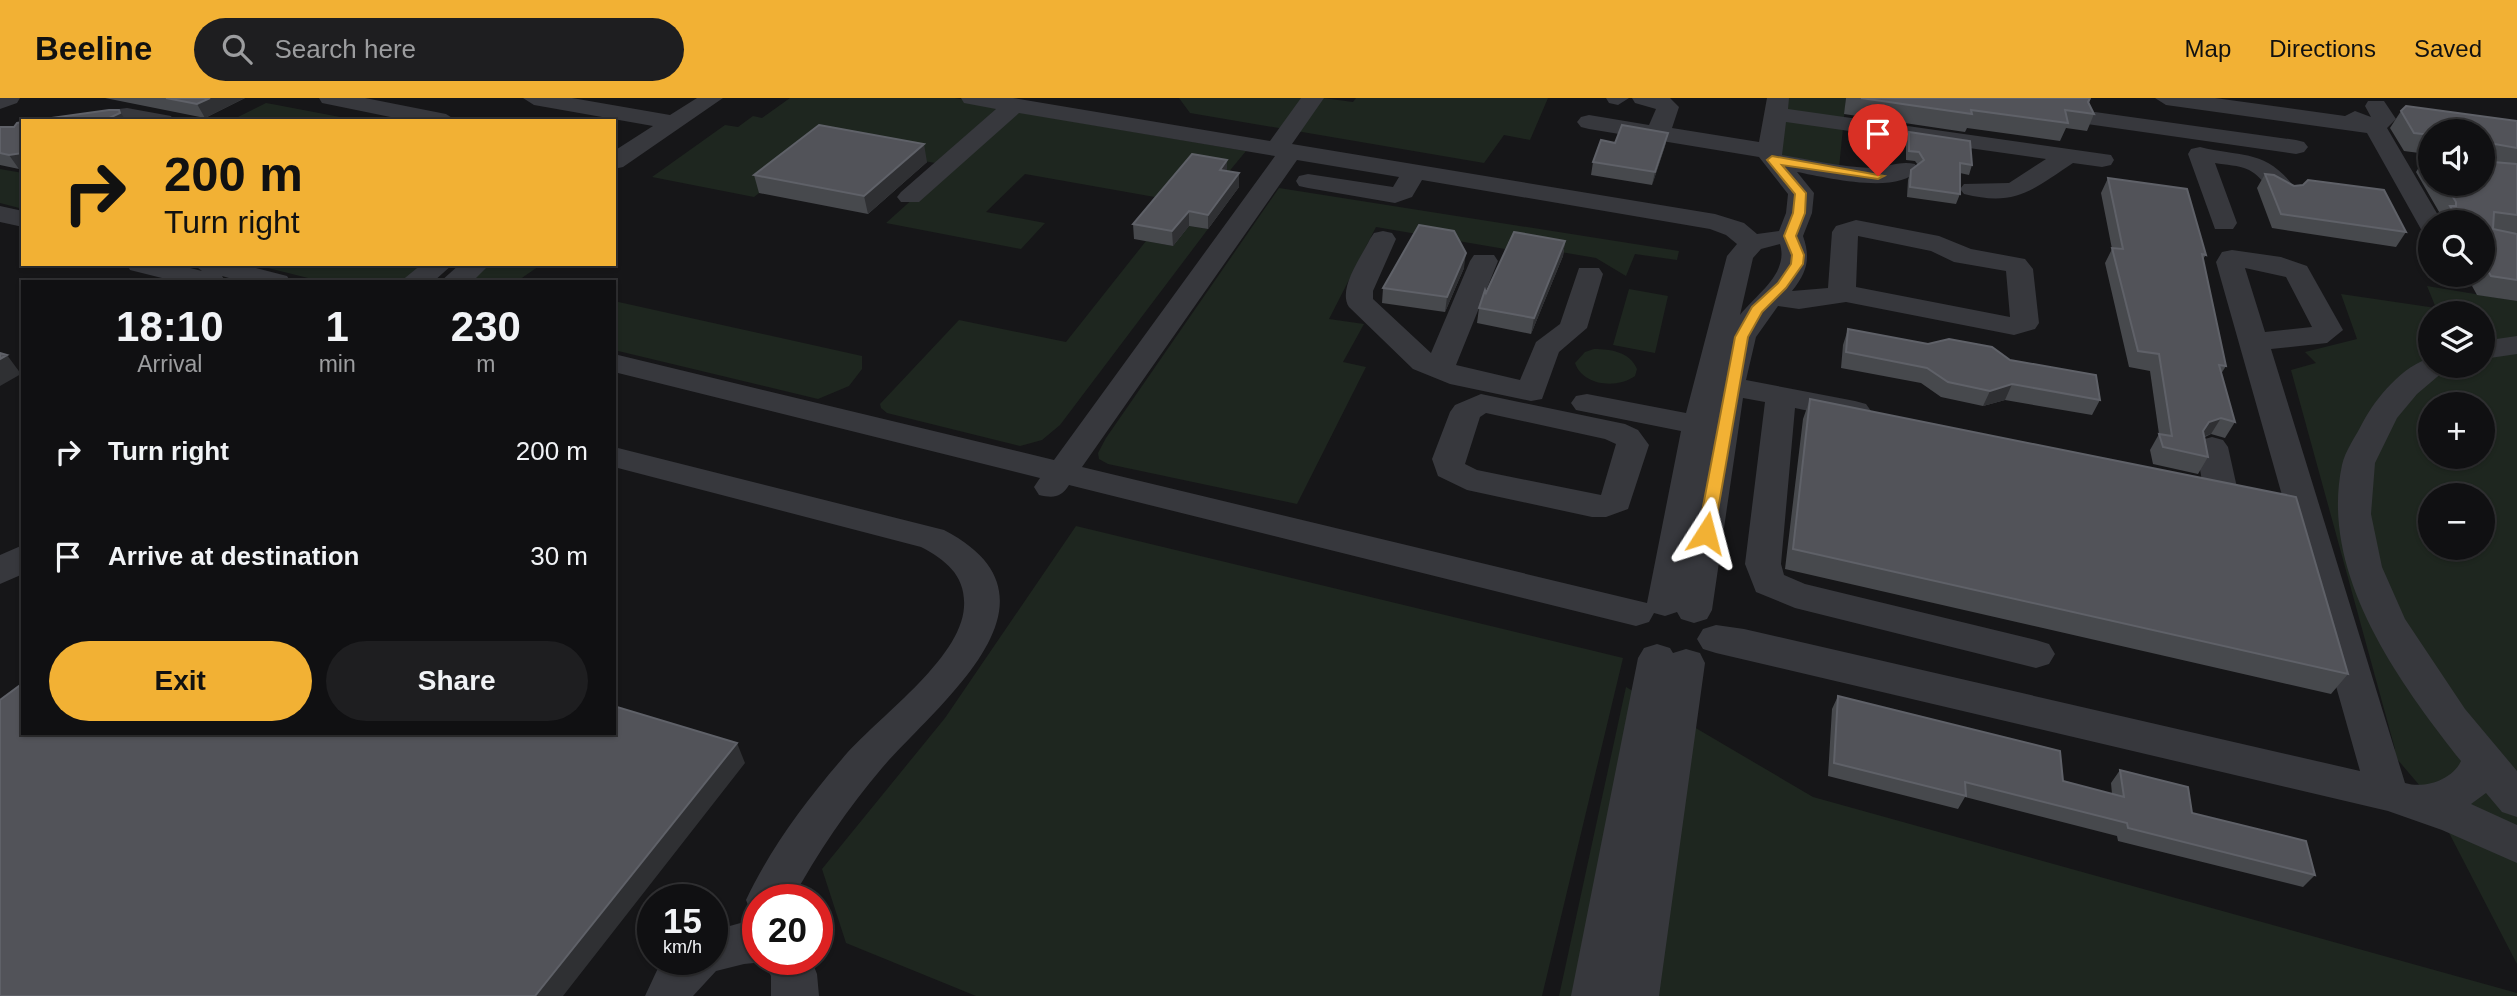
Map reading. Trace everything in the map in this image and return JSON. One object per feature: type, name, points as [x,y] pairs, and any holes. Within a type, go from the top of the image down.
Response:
[{"type":"street","points":[[0,102],[9,98]]},
{"type":"street","points":[[330,98],[436,119]]},
{"type":"street","points":[[534,98],[673,123]]},
{"type":"street","points":[[617,157],[712,98]]},
{"type":"street","points":[[972,98],[1706,221],[1735,229],[1752,243]]},
{"type":"street","points":[[1056,480],[1283,150],[1313,98]]},
{"type":"street","points":[[1618,98],[1597,123],[1658,133],[1697,150],[1770,155],[1878,176],[1896,175],[1906,169]]},
{"type":"street","points":[[1643,98],[1660,100],[1668,107],[1658,133]]},
{"type":"street","points":[[2166,98],[2388,115]]},
{"type":"street","points":[[2318,98],[2342,101],[2356,118],[2388,115]]},
{"type":"street","points":[[910,197],[1014,105]]},
{"type":"street","points":[[1719,384],[1757,310],[1777,291],[1797,264],[1798,255],[1790,236],[1799,213],[1801,193],[1770,155],[1777,106],[1951,132],[2070,155]]},
{"type":"street","points":[[94,119],[127,115],[151,119]]},
{"type":"street","points":[[2388,115],[2393,159],[2422,210]]},
{"type":"street","points":[[2099,140],[2259,164],[2272,173],[2285,192]]},
{"type":"street","points":[[1973,189],[2014,191],[2099,140],[2297,147]]},
{"type":"street","points":[[2200,154],[2224,223]]},
{"type":"street","points":[[2393,159],[2418,162]]},
{"type":"street","points":[[1308,181],[1395,195],[1403,192],[1414,172]]},
{"type":"street","points":[[1437,199],[1672,236],[1689,232],[1706,221]]},
{"type":"street","points":[[0,214],[21,219]]},
{"type":"street","points":[[1777,291],[1799,301],[1846,294],[2014,326],[2025,323],[2020,271],[2015,265],[1964,256],[1939,244],[1861,228],[1845,232],[1842,289],[1846,294]]},
{"type":"street","points":[[0,230],[21,235]]},
{"type":"street","points":[[1595,996],[1719,384],[1740,256],[1752,243],[1790,236]]},
{"type":"street","points":[[1383,239],[1359,291],[1359,300],[1412,354],[1439,370],[1709,432]]},
{"type":"street","points":[[1439,370],[1484,261]]},
{"type":"street","points":[[149,266],[204,280]]},
{"type":"street","points":[[214,266],[269,280]]},
{"type":"street","points":[[417,280],[437,266]]},
{"type":"street","points":[[457,280],[474,266]]},
{"type":"street","points":[[1531,392],[1546,348],[1573,328],[1589,274]]},
{"type":"street","points":[[2255,341],[2302,508],[2401,798]]},
{"type":"street","points":[[2495,348],[2517,345]]},
{"type":"street","points":[[616,364],[833,425],[1669,631],[1744,643],[2401,798],[2517,845]]},
{"type":"street","points":[[2418,375],[2372,429],[2360,461],[2354,498],[2357,540],[2372,588],[2396,640],[2482,760],[2517,800]]},
{"type":"street","points":[[616,380],[833,425]]},
{"type":"street","points":[[1719,384],[1886,417]]},
{"type":"street","points":[[1782,396],[1763,564],[1769,583],[1795,595],[2036,654]]},
{"type":"street","points":[[1632,441],[1614,431],[1480,404],[1466,412],[1448,464],[1454,473],[1467,479],[1592,506],[1606,506],[1618,496],[1632,441],[1642,434],[1658,430],[1709,432]]},
{"type":"street","points":[[2212,447],[2221,492]]},
{"type":"street","points":[[616,458],[932,538],[960,554],[978,578],[982,609],[974,639],[946,679],[885,736],[835,795],[778,884]]},
{"type":"street","points":[[2185,484],[2302,508]]},
{"type":"street","points":[[0,572],[21,558]]},
{"type":"street","points":[[1635,996],[1669,631]]},
{"type":"street","points":[[2401,798],[2441,799],[2462,790],[2477,777],[2482,760]]},
{"type":"street","points":[[669,996],[682,975]]},
{"type":"street","points":[[794,975],[794,996]]},
{"type":"shaded area","points":[[790,98],[955,98],[1000,106],[935,163],[823,143],[754,197],[652,177],[725,125],[738,127],[753,116],[762,118]]},
{"type":"shaded area","points":[[1179,98],[1323,98],[1353,102],[1356,98],[1548,98],[1530,140],[1504,135],[1484,163],[1190,113]]},
{"type":"shaded area","points":[[1775,98],[1846,98],[1839,168],[1766,156]]},
{"type":"shaded area","points":[[266,103],[350,119],[234,119]]},
{"type":"shaded area","points":[[1017,112],[1246,151],[1227,174],[1166,199],[1025,174],[986,212],[1045,223],[1021,249],[886,223],[985,134]]},
{"type":"shaded area","points":[[0,169],[21,173],[21,208],[0,203]]},
{"type":"shaded area","points":[[1279,188],[1679,251],[1677,260],[1635,254],[1626,276],[1596,258],[1508,243],[1505,249],[1376,227],[1329,319],[1364,324],[1343,362],[1366,367],[1297,504],[1108,464],[1099,459],[1098,453],[1106,438]]},
{"type":"shaded area","points":[[1189,226],[1208,229],[1060,425],[1042,440],[1020,446],[887,413],[881,408],[880,404],[959,320],[1066,342],[1146,241],[1173,246]]},
{"type":"shaded area","points":[[260,266],[426,266],[406,280],[316,280]]},
{"type":"shaded area","points":[[487,266],[539,266],[519,280],[468,280]]},
{"type":"shaded area","points":[[2427,287],[2517,301],[2517,964],[2432,800],[2391,752],[2395,749],[2291,370],[2316,363],[2305,352],[2357,339],[2341,294],[2418,305],[2418,378],[2495,378],[2495,301],[2433,301]]},
{"type":"shaded area","points":[[1629,289],[1668,296],[1655,353],[1613,345]]},
{"type":"shaded area","points":[[616,301],[862,356],[862,369],[849,386],[818,399],[616,350]]},
{"type":"shaded area","points":[[1594,349],[1625,355],[1637,369],[1635,376],[1610,384],[1585,377],[1575,363],[1585,352]]},
{"type":"shaded area","points":[[1076,526],[1623,658],[1542,996],[976,996],[846,943],[833,903],[833,884],[827,884],[822,869],[945,718]]},
{"type":"shaded area","points":[[1626,687],[1813,797],[2517,993],[2517,996],[1559,996]]},
{"type":"building","points":[[166,98],[210,98],[197,104]]},
{"type":"building","points":[[1861,98],[2090,98],[2088,102],[2094,114],[2065,110],[2068,123],[1971,110],[1972,114]]},
{"type":"building","points":[[2406,106],[2517,121],[2517,148],[2495,144],[2495,119],[2418,119],[2418,133],[2414,133],[2401,111]]},
{"type":"building","points":[[109,110],[119,110],[120,113],[107,119],[44,119]]},
{"type":"building","points":[[21,122],[21,153],[0,153],[0,127],[14,127]]},
{"type":"building","points":[[819,125],[924,144],[864,196],[754,175]]},
{"type":"building","points":[[1622,125],[1668,133],[1655,172],[1593,162],[1601,140],[1615,143]]},
{"type":"building","points":[[1909,132],[1970,141],[1972,165],[1960,163],[1960,194],[1910,187],[1911,170],[1924,160],[1919,152],[1909,151]]},
{"type":"building","points":[[1192,154],[1227,160],[1220,170],[1239,173],[1208,215],[1189,211],[1172,231],[1133,224]]},
{"type":"building","points":[[2495,162],[2517,164],[2517,215],[2495,210],[2452,210],[2450,206],[2456,206],[2452,196],[2495,196]]},
{"type":"building","points":[[2265,174],[2274,175],[2294,186],[2303,185],[2308,180],[2384,190],[2406,232],[2281,214]]},
{"type":"building","points":[[2108,178],[2187,189],[2206,255],[2202,254],[2226,366],[2219,365],[2235,422],[2221,418],[2209,422],[2203,431],[2208,457],[2163,447],[2159,434],[2172,436],[2159,354],[2138,351],[2112,248],[2123,249]]},
{"type":"building","points":[[1419,225],[1454,231],[1466,253],[1447,297],[1383,288]]},
{"type":"building","points":[[2495,229],[2517,234],[2517,280],[2495,277]]},
{"type":"building","points":[[1514,232],[1565,241],[1534,318],[1479,308]]},
{"type":"building","points":[[1848,329],[1928,344],[1949,339],[1992,347],[2010,360],[2096,375],[2100,400],[2012,384],[1990,391],[1948,382],[1927,368],[1846,352]]},
{"type":"building","points":[[1810,399],[2296,497],[2348,674],[1793,549]]},
{"type":"building","points":[[21,684],[21,735],[616,735],[616,707],[737,743],[535,996],[0,996],[0,700]]},
{"type":"building","points":[[1838,696],[2060,751],[2063,781],[2124,797],[2120,770],[2188,787],[2192,813],[2306,841],[2315,875],[2128,828],[2127,823],[1965,782],[1966,796],[1834,763]]},
{"type":"route","points":[[1706,533],[1730,386],[1741,337],[1757,310],[1782,286],[1797,264],[1796,246],[1790,236],[1799,213],[1801,193],[1772,160],[1878,176]]}]
